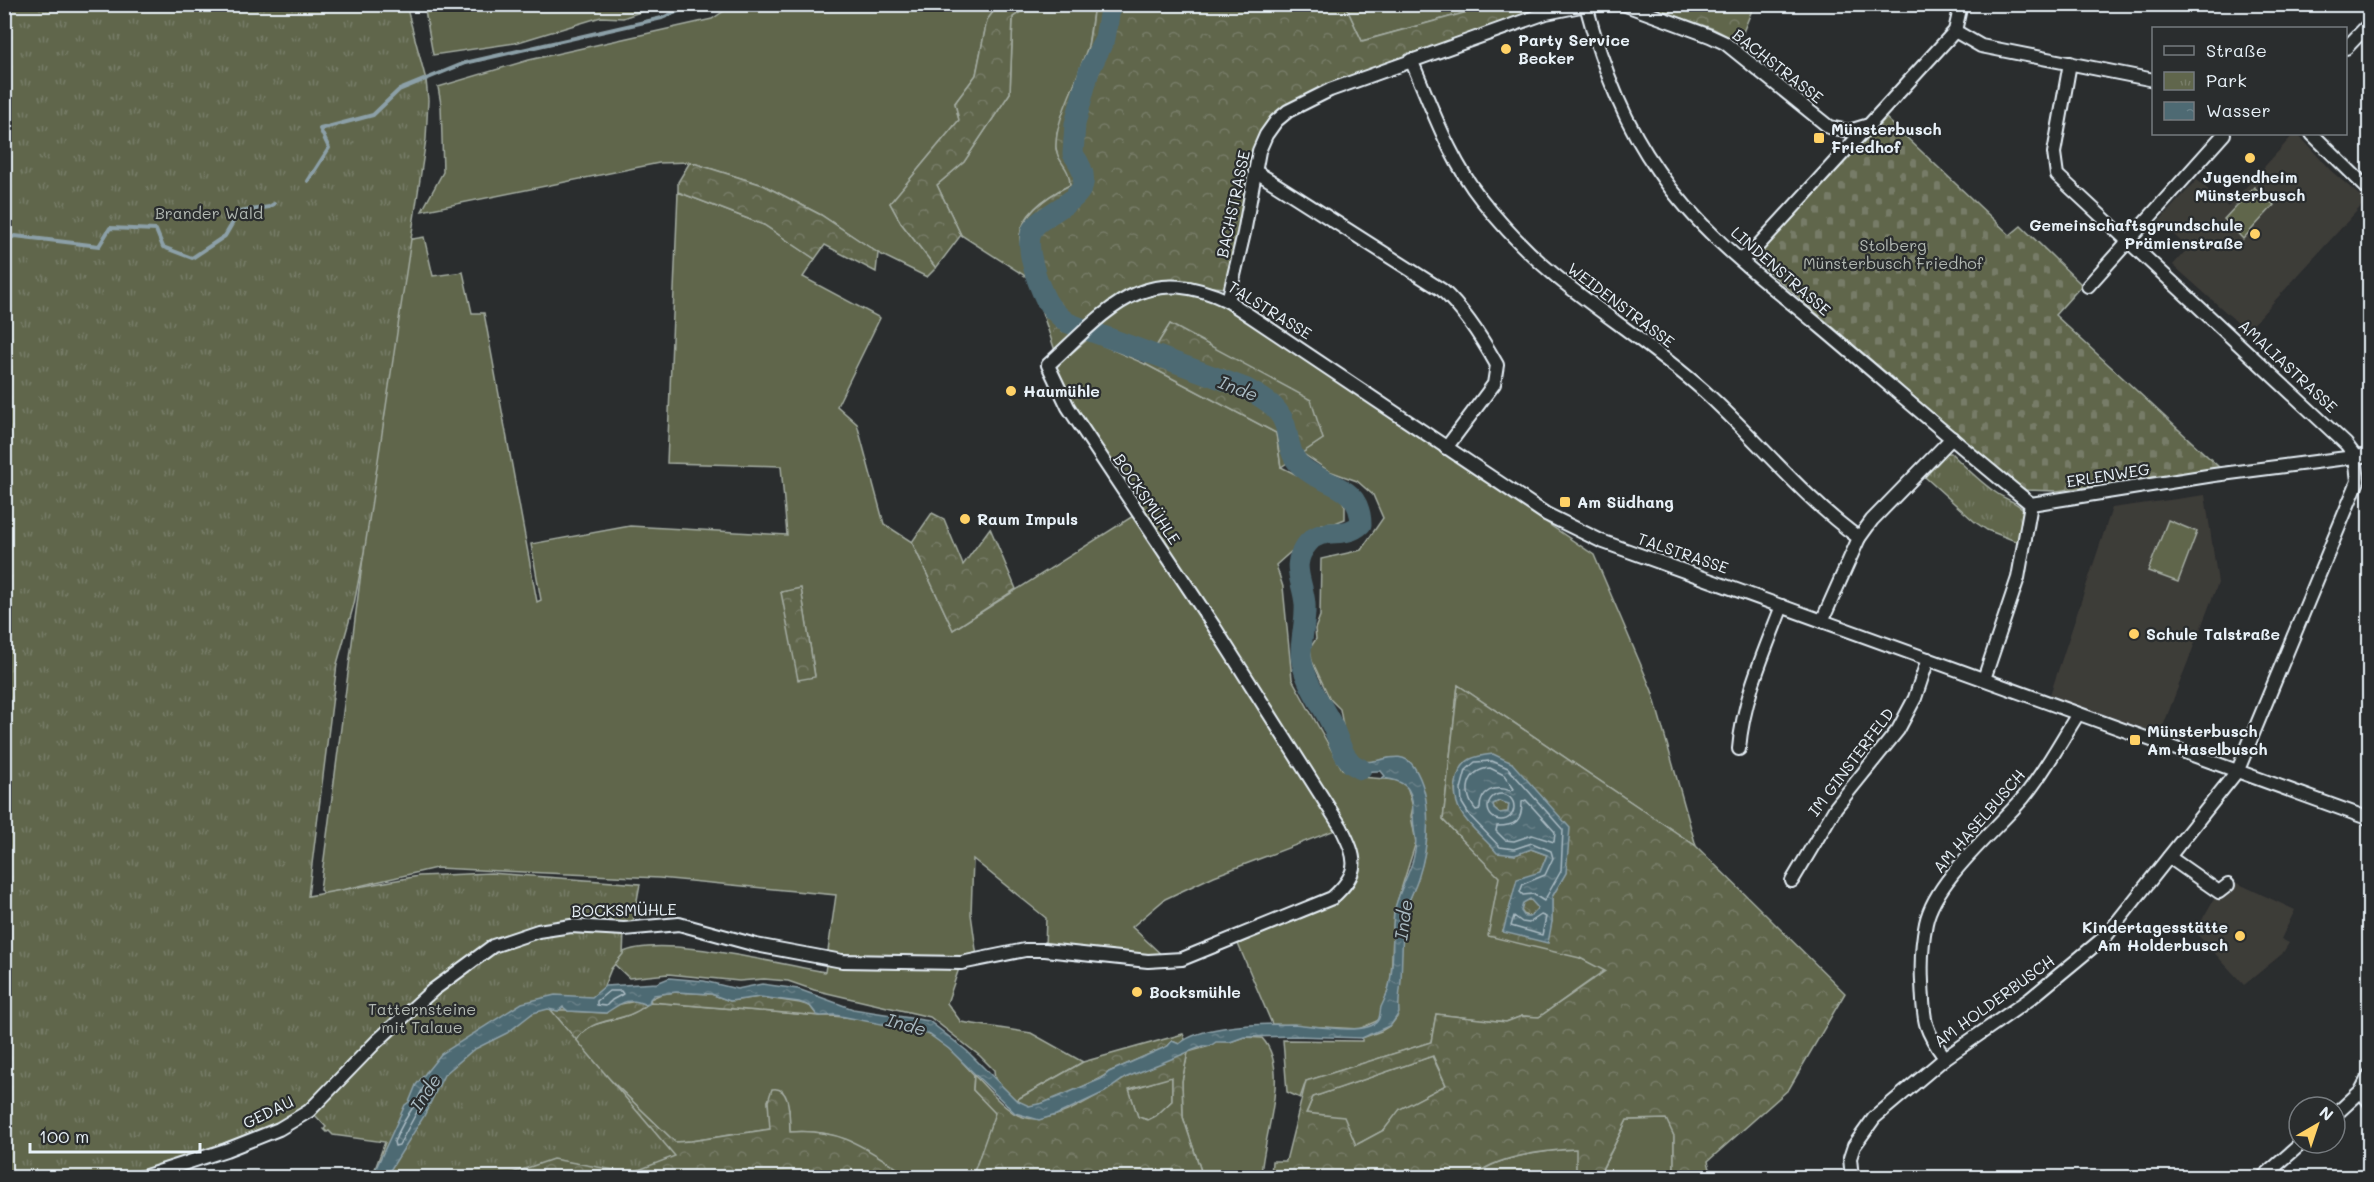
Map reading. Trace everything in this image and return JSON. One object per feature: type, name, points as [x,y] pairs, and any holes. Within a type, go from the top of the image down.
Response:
[{"type":"street","name":"BACHSTRASSE","points":[[1228,300],[1245,233],[1259,151],[1266,135],[1288,111],[1330,90],[1546,13],[1586,5],[1618,4]]},
{"type":"street","name":"BACHSTRASSE","points":[[1623,4],[1725,43],[1829,127],[1850,131],[1869,125]]},
{"type":"street","points":[[1741,260],[1755,249],[1955,31],[1961,4]]},
{"type":"street","name":"LINDENSTRASSE","points":[[1586,5],[1595,42],[1635,134],[1679,200],[1700,223],[1741,260],[2031,504]]},
{"type":"street","points":[[2347,47],[2370,23]]},
{"type":"street","points":[[1955,31],[1981,46],[2152,80]]},
{"type":"street","name":"WEIDENSTRASSE","points":[[1411,60],[1452,154],[1479,197],[1517,240],[1556,276],[1680,370],[1707,394],[1810,499],[1859,538]]},
{"type":"street","name":"AMALIASTRASSE","points":[[2070,63],[2054,153],[2057,175],[2346,444],[2355,456]]},
{"type":"street","points":[[2088,286],[2223,135]]},
{"type":"street","points":[[2313,135],[2370,191]]},
{"type":"street","points":[[1255,171],[1442,290],[1452,300],[1492,355],[1497,365],[1494,384],[1446,448]]},
{"type":"street","name":"TALSTRASSE","points":[[1048,365],[1119,303],[1137,292],[1156,286],[1190,286],[1228,300],[1546,514],[1601,541],[2370,819]]},
{"type":"street","name":"BOCKSMÜHLE","points":[[334,1086],[376,1041],[433,990],[492,946],[538,931],[571,926],[624,929],[679,924],[756,945],[842,960],[961,963],[1025,950],[1045,950],[1148,961],[1182,959],[1222,944],[1332,898],[1346,885],[1353,870],[1352,850],[1341,827],[1213,625],[1090,443],[1068,407],[1048,365]]},
{"type":"street","points":[[1822,621],[1859,538],[1872,520],[1952,438]]},
{"type":"street","name":"ERLENWEG","points":[[2031,504],[2214,475],[2370,455]]},
{"type":"street","points":[[2238,770],[2358,481],[2355,456]]},
{"type":"street","points":[[1984,679],[2018,578],[2031,504]]},
{"type":"street","points":[[1739,749],[1741,723],[1751,689],[1782,606]]},
{"type":"street","name":"IM GINSTERFELD","points":[[1792,881],[1836,807],[1898,730],[1914,698],[1928,659]]},
{"type":"street","name":"AM HASELBUSCH","points":[[1945,1058],[1930,1037],[1924,1019],[1921,961],[1926,920],[1946,881],[2037,780],[2078,714]]},
{"type":"street","name":"AM HOLDERBUSCH","points":[[1852,1178],[1850,1158],[1862,1132],[1874,1118],[1945,1058],[2030,999],[2106,936],[2238,770]]},
{"type":"street","points":[[2169,857],[2219,892],[2228,885]]},
{"type":"street","points":[[2347,1103],[2361,1090],[2370,1074]]},
{"type":"street","name":"GEDAU","points":[[140,1178],[226,1150],[279,1129],[309,1111],[334,1086]]},
{"type":"street","points":[[2361,1090],[2370,1103]]},
{"type":"street","points":[[2262,1178],[2288,1155]]},
{"type":"shaded area","name":"Gemeinschaftsgrundschule Prämienstraße","points":[[2293,135],[2299,135],[2330,170],[2366,201],[2247,331],[2173,265],[2188,248],[2159,221],[2197,180],[2228,207]]},
{"type":"shaded area","name":"Schule Talstraße","points":[[2205,495],[2218,583],[2160,734],[2050,695],[2112,508]]},
{"type":"shaded area","name":"Kindertagesstätte Am Holderbusch","points":[[2237,883],[2295,910],[2281,939],[2289,943],[2282,954],[2244,985],[2195,932],[2214,899]]},
{"type":"green space","points":[[999,4],[1031,5],[1013,17],[1010,93],[964,162],[937,185],[961,235],[936,268],[901,223],[890,203],[959,120],[955,103],[976,75],[987,20]]},
{"type":"green space","points":[[1754,4],[1739,42],[1714,29],[1645,5]]},
{"type":"green space","name":"Brander Wald","points":[[5,5],[406,5],[426,80],[428,100],[426,139],[365,547],[354,604],[337,664],[308,896],[419,876],[491,873],[640,884],[633,922],[624,933],[623,954],[611,969],[594,1010],[551,1010],[675,1156],[631,1173],[553,1159],[510,1174],[508,1177],[372,1177],[385,1142],[333,1135],[327,1132],[324,1129],[326,1127],[314,1114],[313,1097],[289,1119],[270,1128],[119,1177],[5,1178]]},
{"type":"green space","points":[[424,5],[660,5],[623,18],[601,17],[515,43],[433,55]]},
{"type":"green space","points":[[733,5],[999,5],[987,20],[976,75],[955,103],[959,120],[890,203],[901,223],[936,268],[927,277],[878,253],[821,215],[763,185],[690,162],[659,163],[422,211],[443,172],[441,104],[438,87],[529,60],[712,19]]},
{"type":"green space","points":[[1031,5],[1094,5],[1088,46],[1057,132],[1056,149],[1059,158],[1070,172],[1070,185],[1038,205],[1026,219],[1020,236],[1022,252],[1033,281],[961,235],[937,185],[964,162],[1010,93],[1013,17]]},
{"type":"green space","points":[[1094,5],[1345,5],[1362,41],[1493,5],[1562,5],[1274,117],[1225,288],[1157,282],[1055,351],[1029,272],[1020,235],[1032,211],[1070,185],[1068,173],[1057,153],[1057,135],[1064,110],[1085,58]]},
{"type":"green space","points":[[1345,5],[1493,5],[1362,41]]},
{"type":"green space","name":"Stolberg Münsterbusch Friedhof","points":[[1886,118],[2010,235],[2021,226],[2082,285],[2055,315],[2220,468],[2057,491],[2026,490],[1996,474],[1899,384],[1754,259]]},
{"type":"green space","points":[[690,162],[763,185],[821,215],[878,253],[876,272],[825,245],[815,259],[764,225],[678,192],[678,182]]},
{"type":"green space","points":[[2254,187],[2274,205],[2243,239],[2224,219]]},
{"type":"green space","points":[[678,192],[764,225],[815,259],[803,277],[880,318],[837,406],[857,424],[884,524],[912,542],[953,630],[1133,516],[1338,829],[1214,876],[1165,899],[1132,927],[1164,957],[1045,947],[1046,918],[973,859],[971,914],[977,957],[962,960],[947,1003],[961,1022],[1031,1033],[1083,1062],[1016,1100],[995,1080],[994,1070],[980,1056],[930,1017],[814,990],[788,981],[764,979],[739,981],[668,974],[629,978],[612,962],[622,953],[640,948],[691,948],[825,972],[836,895],[659,878],[436,868],[325,894],[320,890],[403,248],[407,240],[424,237],[433,276],[463,272],[472,313],[484,313],[537,602],[541,600],[531,544],[630,526],[787,535],[781,466],[667,463]],"holes":[[[801,589],[815,676],[781,592]]]},
{"type":"green space","points":[[1175,288],[1227,305],[1594,555],[1652,691],[1696,846],[1458,685],[1443,820],[1580,958],[1605,970],[1539,1017],[1522,1016],[1506,1022],[1436,1014],[1431,1042],[1306,1081],[1300,1098],[1287,1092],[1283,1040],[1362,1041],[1362,1038],[1391,1025],[1397,1017],[1404,916],[1418,877],[1427,836],[1424,796],[1415,769],[1389,758],[1368,763],[1352,757],[1347,748],[1340,709],[1330,699],[1312,661],[1310,648],[1316,639],[1315,629],[1320,616],[1321,559],[1361,550],[1383,518],[1373,495],[1357,481],[1329,471],[1302,453],[1323,439],[1170,324],[1153,352],[1098,326],[1121,306],[1139,295]]},
{"type":"green space","points":[[1170,324],[1311,400],[1323,439],[1281,467],[1276,433],[1145,364]]},
{"type":"green space","points":[[1088,339],[1145,364],[1276,433],[1281,467],[1341,497],[1345,507],[1345,519],[1322,524],[1276,565],[1283,587],[1292,679],[1342,769],[1361,777],[1397,780],[1407,786],[1413,807],[1411,816],[1416,842],[1394,912],[1391,980],[1379,1020],[1359,1029],[1272,1024],[1238,944],[1336,900],[1355,850],[1066,395],[1053,369]]},
{"type":"green space","points":[[1947,453],[1951,453],[1989,488],[2024,510],[2018,542],[1987,530],[1975,522],[1925,477]]},
{"type":"green space","points":[[932,513],[944,519],[963,565],[990,528],[1016,589],[953,630],[912,542]]},
{"type":"green space","points":[[2168,520],[2197,532],[2178,582],[2148,571]]},
{"type":"green space","points":[[801,588],[815,677],[798,680],[781,592]]},
{"type":"green space","points":[[1458,685],[1696,846],[1845,993],[1789,1089],[1708,1161],[1712,1177],[1674,1177],[1674,1136],[1666,1119],[1627,1120],[1598,1177],[1576,1177],[1576,1149],[1507,1159],[1482,1170],[1474,1177],[1271,1178],[1272,1161],[1286,1161],[1306,1081],[1431,1042],[1436,1014],[1506,1022],[1522,1016],[1539,1017],[1605,971],[1580,958],[1488,936],[1499,877],[1443,820]],"holes":[[[1512,763],[1566,872],[1552,897],[1552,922],[1503,931],[1540,872],[1547,855],[1531,849],[1515,855],[1484,836],[1467,821],[1461,812],[1455,788]],[[1433,1056],[1446,1085],[1400,1109],[1384,1130],[1356,1145],[1344,1117],[1306,1113],[1313,1097]]]},
{"type":"green space","points":[[1499,801],[1509,804],[1508,812],[1499,813],[1494,809],[1493,804]]},
{"type":"green space","points":[[1529,900],[1535,902],[1537,908],[1535,914],[1529,916],[1523,914],[1521,908],[1523,902]]},
{"type":"green space","points":[[676,992],[711,994],[730,1001],[760,997],[800,1003],[810,1006],[817,1015],[821,1016],[651,1002],[650,999],[661,994]]},
{"type":"green space","points":[[637,1001],[646,1005],[627,1016],[590,1027],[575,1042],[599,1069],[675,1142],[770,1129],[768,1101],[772,1089],[778,1089],[783,1092],[788,1104],[790,1132],[823,1133],[851,1141],[903,1172],[903,1178],[755,1178],[736,1174],[655,1178],[386,1178],[548,1009],[558,1011],[563,1007],[568,1011],[606,1013],[615,1005]]},
{"type":"green space","points":[[651,1002],[844,1017],[906,1027],[935,1037],[953,1052],[974,1075],[973,1090],[996,1113],[974,1172],[975,1177],[903,1177],[903,1172],[850,1142],[823,1133],[790,1132],[789,1109],[782,1090],[768,1101],[771,1129],[675,1142],[599,1069],[576,1042],[588,1028],[598,1023],[621,1018]]},
{"type":"green space","points":[[1183,1034],[1185,1039],[1179,1044],[1172,1041],[1168,1046],[1057,1098],[1029,1106],[1016,1100],[1083,1062]]},
{"type":"green space","points":[[1244,1037],[1262,1038],[1271,1052],[1275,1068],[1273,1105],[1261,1177],[1203,1177],[1183,1117],[1182,1081],[1188,1052],[1210,1046],[1216,1041],[1230,1042]]},
{"type":"green space","points":[[1188,1052],[1182,1081],[1183,1117],[1203,1177],[975,1177],[974,1172],[995,1113],[973,1090],[974,1075],[1014,1113],[1027,1118],[1041,1118],[1071,1110],[1148,1067]],"holes":[[[1172,1077],[1172,1101],[1156,1116],[1148,1120],[1138,1117],[1129,1089]]]},
{"type":"green space","points":[[1432,1056],[1446,1085],[1401,1109],[1384,1130],[1356,1145],[1306,1114],[1313,1097]]},
{"type":"green space","points":[[1172,1076],[1172,1101],[1156,1116],[1148,1120],[1138,1117],[1129,1090]]},
{"type":"green space","points":[[1667,1119],[1674,1136],[1674,1177],[1598,1178],[1627,1120]]},
{"type":"green space","points":[[1577,1149],[1576,1177],[1474,1178],[1482,1170],[1507,1159]]},
{"type":"water","points":[[1347,748],[1354,757],[1362,761],[1398,757],[1407,760],[1414,767],[1425,793],[1428,822],[1422,866],[1404,917],[1399,1013],[1391,1025],[1362,1038],[1244,1037],[1230,1042],[1216,1042],[1125,1078],[1105,1092],[1056,1115],[1039,1120],[1015,1113],[949,1049],[930,1035],[835,1015],[817,1015],[810,1006],[799,1002],[760,997],[730,1001],[711,994],[676,992],[654,995],[646,1005],[634,1001],[625,1002],[606,1013],[568,1011],[563,1007],[558,1011],[548,1009],[533,1013],[507,1033],[473,1050],[444,1075],[424,1116],[386,1177],[372,1177],[416,1085],[441,1054],[522,1003],[555,995],[592,997],[605,986],[657,983],[669,978],[704,981],[737,989],[762,984],[798,989],[853,1009],[929,1021],[967,1051],[1016,1100],[1029,1106],[1043,1103],[1101,1079],[1109,1072],[1168,1046],[1172,1041],[1179,1044],[1203,1032],[1250,1025],[1294,1024],[1351,1029],[1372,1025],[1379,1019],[1389,988],[1394,913],[1412,864],[1416,845],[1411,796],[1408,790],[1395,780],[1382,778],[1385,776],[1381,771],[1355,772],[1351,770],[1336,752]]},
{"type":"water","points":[[1493,754],[1512,763],[1570,828],[1566,873],[1552,897],[1552,922],[1548,943],[1503,932],[1517,879],[1540,872],[1547,855],[1531,849],[1515,855],[1497,853],[1466,820],[1456,801],[1457,778],[1462,766],[1475,757]],"holes":[[[1499,801],[1509,804],[1508,812],[1499,813],[1494,809],[1493,804]],[[1530,899],[1538,908],[1529,917],[1525,917],[1521,911],[1523,903]]]},
{"type":"waterway","points":[[308,181],[329,148],[320,129],[373,115],[399,90],[465,63],[662,18],[695,4]]},
{"type":"waterway","name":"Inde","points":[[1111,4],[1105,38],[1089,71],[1075,124],[1073,154],[1084,180],[1081,190],[1074,198],[1044,218],[1031,233],[1030,252],[1035,274],[1048,303],[1068,323],[1245,388],[1266,400],[1282,417],[1292,453],[1298,463],[1317,477],[1337,486],[1354,500],[1359,510],[1361,524],[1348,531],[1327,533],[1314,538],[1302,551],[1298,566],[1305,604],[1302,663],[1312,689],[1345,755],[1352,764],[1361,769]]},
{"type":"waterway","points":[[4,241],[15,236],[99,246],[110,228],[156,230],[163,247],[192,258],[225,236],[239,212],[269,207],[274,204]]},
{"type":"place","name":"Party Service Becker","points":[[1506,49]]},
{"type":"place","name":"Münsterbusch Friedhof","points":[[1819,138]]},
{"type":"place","name":"Jugendheim Münsterbusch","points":[[2250,158]]},
{"type":"place","name":"Gemeinschaftsgrundschule Prämienstraße","points":[[2255,234]]},
{"type":"place","name":"Haumühle","points":[[1011,391]]},
{"type":"place","name":"Am Südhang","points":[[1565,502]]},
{"type":"place","name":"Raum Impuls","points":[[965,519]]},
{"type":"place","name":"Schule Talstraße","points":[[2134,634]]},
{"type":"place","name":"Münsterbusch Am Haselbusch","points":[[2135,740]]},
{"type":"place","name":"Kindertagesstätte Am Holderbusch","points":[[2240,936]]},
{"type":"place","name":"Bocksmühle","points":[[1137,992]]},
{"type":"park label","name":"Tatternsteine mit Talaue","points":[[422,1018]]}]
